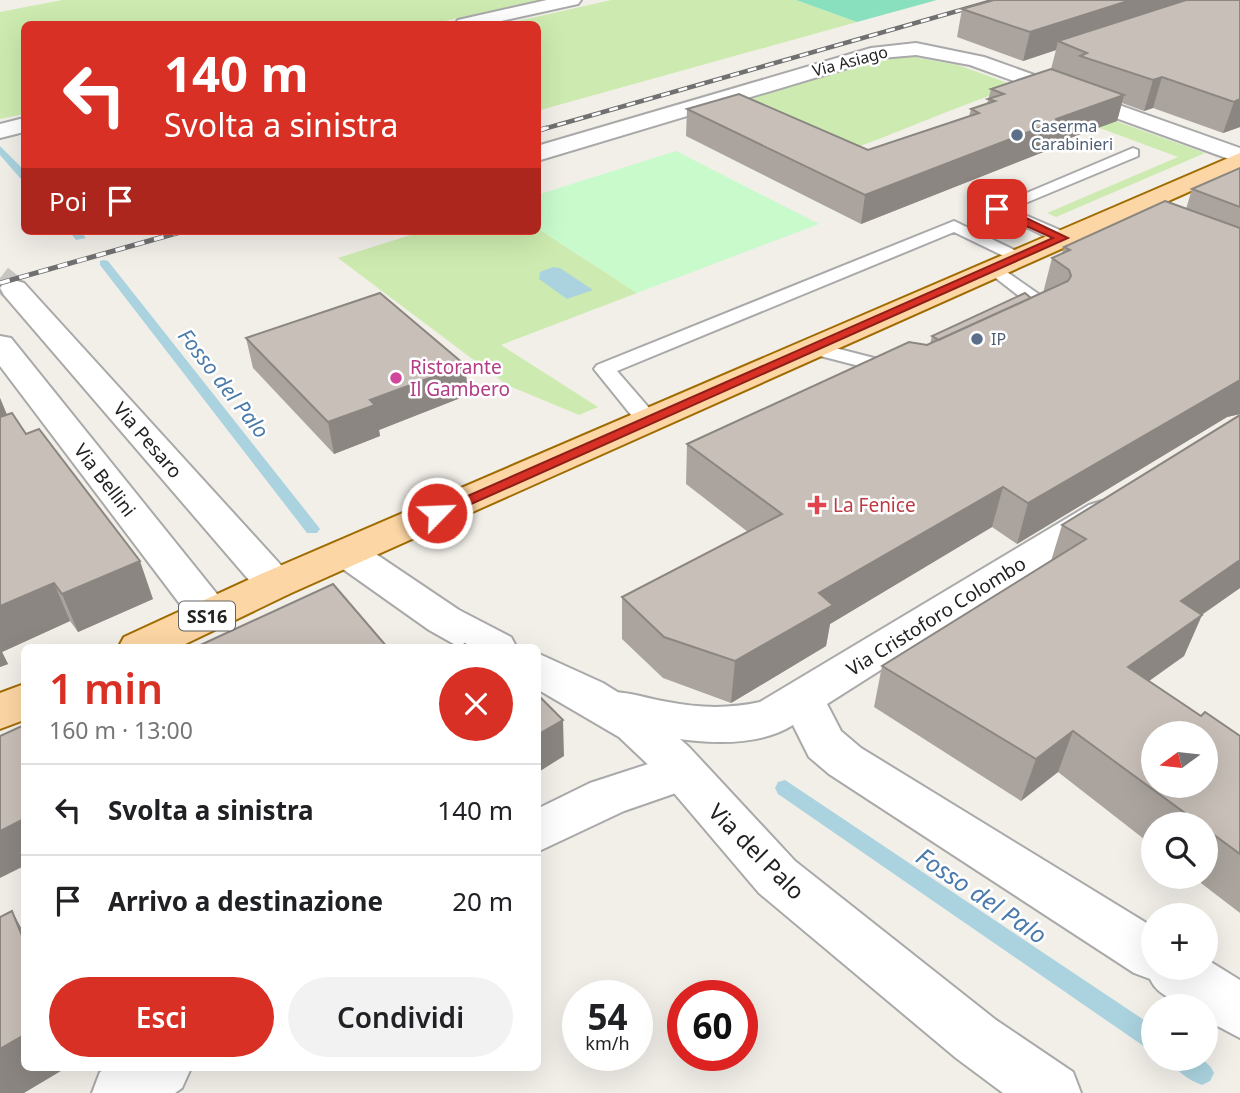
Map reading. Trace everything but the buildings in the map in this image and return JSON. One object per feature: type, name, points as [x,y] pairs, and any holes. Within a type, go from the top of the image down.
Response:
[{"type":"main road","name":"SS16","points":[[147,644],[275,584],[1240,158]]},
{"type":"main road","points":[[0,712],[21,702]]},
{"type":"street","points":[[478,21],[572,0]]},
{"type":"street","name":"Via Asiago","points":[[541,153],[892,49],[941,52],[1013,73],[1240,158]]},
{"type":"street","points":[[1013,73],[1039,64]]},
{"type":"street","points":[[0,131],[21,126]]},
{"type":"street","points":[[1124,211],[1153,223]]},
{"type":"street","name":"Via Pesaro","points":[[13,292],[275,584]]},
{"type":"street","name":"Via Bellini","points":[[0,345],[210,614]]},
{"type":"street","points":[[24,437],[61,423]]},
{"type":"street","name":"Via Cristoforo Colombo","points":[[609,707],[696,725],[742,725],[772,716],[1135,492]]},
{"type":"street","points":[[348,553],[444,620],[489,644]]},
{"type":"street","name":"Via del Palo","points":[[541,671],[609,707],[649,737],[751,852],[777,877],[976,1038],[1052,1093]]},
{"type":"street","points":[[802,699],[825,744],[845,761],[1141,948]]},
{"type":"street","points":[[541,830],[607,797],[682,772]]},
{"type":"street","points":[[1191,980],[1240,1011]]},
{"type":"street","name":"Via del Palo","points":[[976,1038],[1016,1093]]},
{"type":"street","points":[[121,1093],[157,1071]]},
{"type":"lane","points":[[1063,238],[997,209],[1133,153]]},
{"type":"lane","points":[[648,421],[604,369],[954,226],[1007,262],[1050,311],[1026,322]]},
{"type":"lane","points":[[812,348],[918,375]]},
{"type":"green space","points":[[62,0],[542,0],[445,21],[21,21],[21,115],[0,119],[0,12]]},
{"type":"green space","points":[[611,0],[796,0],[857,22],[541,110],[541,21],[518,21]]},
{"type":"green space","points":[[796,0],[937,0],[857,22]]},
{"type":"green space","points":[[908,56],[958,65],[1016,86],[833,156],[725,106],[870,62]]},
{"type":"green space","points":[[1043,95],[1205,153],[1056,217],[1047,213],[1178,157],[1027,101]]},
{"type":"green space","points":[[676,151],[819,224],[637,293],[541,231],[541,194]]},
{"type":"green space","points":[[541,231],[637,293],[501,345],[598,407],[579,415],[507,385],[338,258],[410,235],[541,235]]},
{"type":"water","points":[[553,267],[560,268],[593,290],[567,299],[539,279],[540,272]]},
{"type":"waterway","name":"Fosso del Palo","points":[[0,149],[21,173]]},
{"type":"waterway","name":"Fosso del Palo","points":[[104,263],[312,529]]},
{"type":"waterway","name":"Fosso del Palo","points":[[785,788],[1141,1031]]},
{"type":"tunnel","points":[[0,278],[14,289]]},
{"type":"railway","points":[[541,130],[996,0]]},
{"type":"railway","points":[[541,130],[546,128]]},
{"type":"railway","points":[[0,283],[170,235]]},
{"type":"place","name":"Caserma Carabinieri","points":[[1017,135]]},
{"type":"place","name":"IP","points":[[977,339]]},
{"type":"place","name":"Ristorante Il Gambero","points":[[396,378]]},
{"type":"place","name":"La Fenice","points":[[817,505]]},
{"type":"route","points":[[437,513],[1063,238],[997,209]]}]
